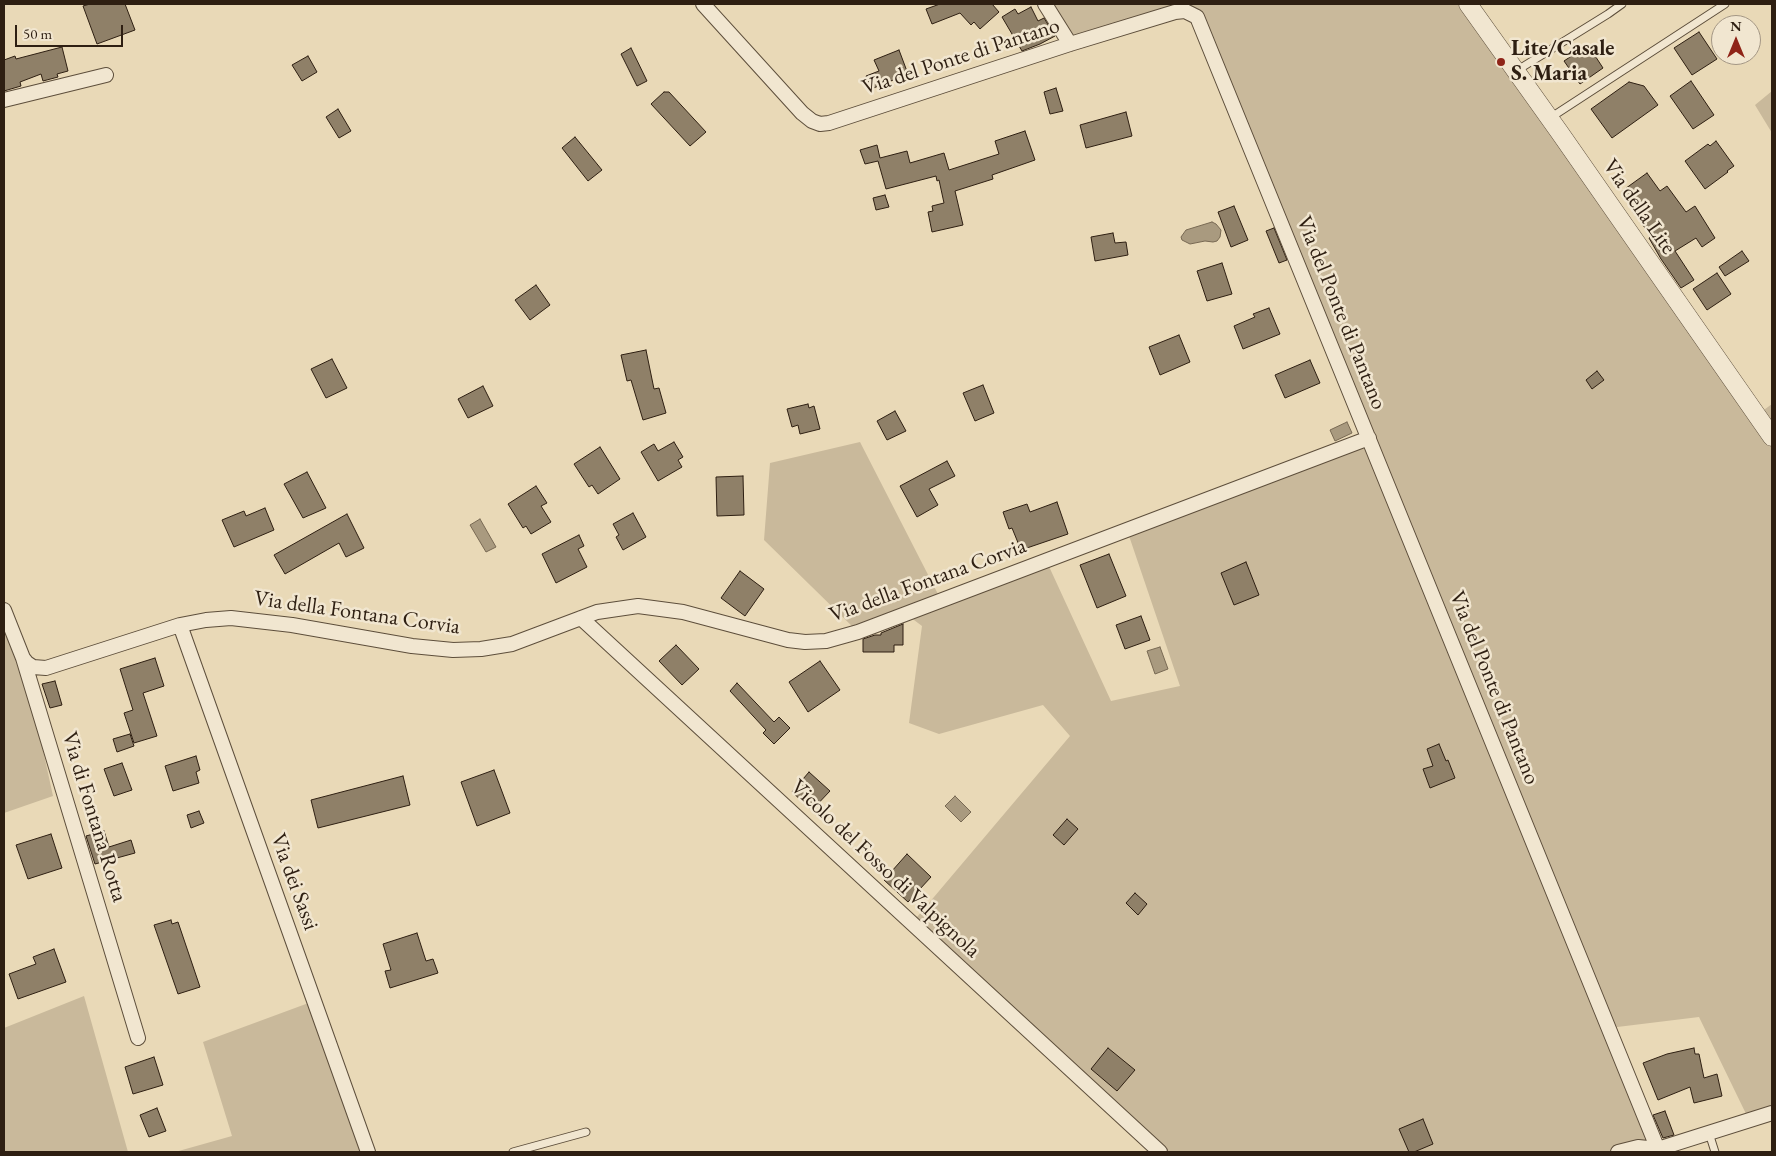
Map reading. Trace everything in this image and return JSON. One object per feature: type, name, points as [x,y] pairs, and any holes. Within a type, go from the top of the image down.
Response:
[{"type":"street","name":"Via del Ponte di Pantano","points":[[703,4],[804,115],[820,124],[829,123],[1070,44],[1180,11],[1190,12],[1197,17],[1658,1151]]},
{"type":"street","points":[[1045,4],[1070,44]]},
{"type":"street","name":"Via della Lite","points":[[1468,4],[1550,118],[1772,437]]},
{"type":"street","points":[[4,100],[106,75]]},
{"type":"street","name":"Via della Fontana Corvia","points":[[23,658],[33,667],[46,668],[180,625],[213,619],[244,619],[292,625],[412,646],[470,650],[512,644],[597,612],[614,608],[652,607],[683,612],[788,640],[805,642],[831,640],[858,632],[1369,438]]},
{"type":"street","name":"Via di Fontana Rotta","points":[[5,614],[23,658],[138,1038]]},
{"type":"street","name":"Vicolo del Fosso di Valpignola","points":[[581,618],[1160,1152]]},
{"type":"street","name":"Via dei Sassi","points":[[180,625],[368,1152]]},
{"type":"street","points":[[1618,1152],[1638,1147],[1658,1151],[1772,1113]]},
{"type":"lane","points":[[1516,72],[1622,4]]},
{"type":"lane","points":[[1550,118],[1725,4]]},
{"type":"lane","points":[[513,1152],[586,1132]]},
{"type":"lane","points":[[1710,1133],[1715,1152]]},
{"type":"shaded area","points":[[1045,4],[1470,4],[1757,415],[1772,404],[1772,1113],[1749,1120],[1699,1017],[1609,1028],[1658,1149],[1618,1152],[1160,1152],[912,923],[1070,736],[1043,705],[939,734],[909,723],[922,626],[906,614],[858,632],[764,540],[770,463],[860,442],[941,600],[1046,560],[1111,701],[1180,686],[1126,527],[1369,438],[1193,14],[1070,44]]},
{"type":"shaded area","points":[[1772,91],[1772,133],[1755,105]]},
{"type":"shaded area","points":[[1212,222],[1221,230],[1217,241],[1190,244],[1182,240],[1181,237],[1186,230]]},
{"type":"shaded area","points":[[1347,422],[1352,433],[1335,441],[1330,430]]},
{"type":"shaded area","points":[[480,519],[496,547],[486,552],[470,525]]},
{"type":"shaded area","points":[[4,615],[23,658],[53,796],[4,813]]},
{"type":"shaded area","points":[[1160,647],[1168,669],[1155,674],[1147,651]]},
{"type":"shaded area","points":[[955,796],[971,812],[961,822],[945,806]]},
{"type":"shaded area","points":[[84,996],[128,1152],[4,1152],[4,1028]]},
{"type":"shaded area","points":[[314,1001],[368,1152],[175,1152],[232,1136],[203,1042]]},
{"type":"building","points":[[90,4],[125,4],[135,30],[97,44],[83,6]]},
{"type":"building","points":[[940,4],[992,4],[999,12],[980,29],[974,22],[971,25],[960,13],[932,24],[926,9]]},
{"type":"building","points":[[1031,7],[1038,21],[1044,18],[1055,36],[1022,51],[1002,17],[1015,9],[1018,14]]},
{"type":"building","points":[[1699,32],[1711,50],[1711,63],[1692,75],[1674,48]]},
{"type":"building","points":[[1588,45],[1603,68],[1580,84],[1564,61]]},
{"type":"building","points":[[62,47],[68,71],[57,74],[58,77],[43,81],[41,74],[20,82],[21,86],[4,91],[4,60],[15,56],[16,59]]},
{"type":"building","points":[[631,48],[647,81],[637,86],[621,54]]},
{"type":"building","points":[[899,50],[908,74],[871,89],[866,76],[879,71],[874,60]]},
{"type":"building","points":[[308,56],[317,72],[302,81],[292,65]]},
{"type":"building","points":[[1691,81],[1714,115],[1693,129],[1670,96]]},
{"type":"building","points":[[1629,82],[1644,86],[1658,105],[1612,138],[1591,109]]},
{"type":"building","points":[[1056,88],[1063,111],[1050,114],[1044,92]]},
{"type":"building","points":[[664,92],[669,92],[706,132],[690,146],[651,104]]},
{"type":"building","points":[[338,109],[351,131],[339,138],[326,117]]},
{"type":"building","points":[[1126,112],[1132,136],[1086,148],[1080,125]]},
{"type":"building","points":[[1025,131],[1035,160],[992,175],[993,179],[955,191],[963,225],[932,232],[928,212],[933,211],[932,206],[944,203],[939,180],[937,181],[936,176],[886,189],[878,161],[865,164],[860,150],[877,145],[880,158],[907,151],[910,163],[944,153],[949,170],[999,154],[995,141]]},
{"type":"building","points":[[575,137],[602,170],[588,181],[562,148]]},
{"type":"building","points":[[1716,141],[1734,166],[1705,189],[1685,161],[1708,144],[1710,146]]},
{"type":"building","points":[[1647,173],[1660,191],[1667,186],[1686,212],[1695,206],[1715,238],[1702,247],[1696,238],[1675,251],[1694,280],[1681,288],[1661,259],[1649,238],[1651,236],[1633,212],[1636,209],[1622,191]]},
{"type":"building","points":[[885,195],[889,207],[876,210],[873,198]]},
{"type":"building","points":[[1234,206],[1248,240],[1231,247],[1218,212]]},
{"type":"building","points":[[1274,228],[1287,260],[1279,263],[1266,231]]},
{"type":"building","points":[[1113,233],[1115,243],[1126,242],[1128,255],[1095,261],[1091,237]]},
{"type":"building","points":[[1742,251],[1749,261],[1725,276],[1719,267]]},
{"type":"building","points":[[1222,263],[1232,294],[1207,301],[1197,271]]},
{"type":"building","points":[[1717,273],[1731,294],[1707,310],[1693,289]]},
{"type":"building","points":[[536,285],[550,305],[530,320],[515,300]]},
{"type":"building","points":[[1269,308],[1280,334],[1243,349],[1234,326],[1255,317],[1253,314]]},
{"type":"building","points":[[1179,335],[1190,362],[1160,375],[1149,347]]},
{"type":"building","points":[[646,350],[654,389],[659,388],[666,413],[643,420],[631,380],[627,381],[621,355]]},
{"type":"building","points":[[332,359],[347,388],[326,398],[311,369]]},
{"type":"building","points":[[1310,360],[1320,383],[1285,398],[1275,375]]},
{"type":"building","points":[[1597,371],[1604,380],[1592,389],[1586,380]]},
{"type":"building","points":[[983,385],[994,413],[975,421],[963,393]]},
{"type":"building","points":[[483,386],[493,406],[468,418],[458,399]]},
{"type":"building","points":[[808,404],[809,408],[814,406],[820,429],[800,434],[798,425],[792,427],[787,409]]},
{"type":"building","points":[[895,411],[906,431],[887,440],[877,421]]},
{"type":"building","points":[[674,442],[683,457],[678,460],[682,467],[658,481],[641,452],[654,444],[658,451]]},
{"type":"building","points":[[600,447],[620,479],[598,494],[592,485],[589,487],[574,464]]},
{"type":"building","points":[[947,461],[955,476],[929,489],[938,505],[917,517],[900,486]]},
{"type":"building","points":[[307,472],[326,508],[303,518],[284,484]]},
{"type":"building","points":[[743,476],[744,515],[717,516],[716,477]]},
{"type":"building","points":[[536,486],[547,503],[541,506],[551,522],[531,534],[526,526],[523,528],[508,504]]},
{"type":"building","points":[[1057,502],[1068,534],[1021,550],[1012,528],[1009,529],[1003,512],[1027,504],[1030,512]]},
{"type":"building","points":[[265,508],[274,530],[234,547],[222,520],[244,511],[246,516]]},
{"type":"building","points":[[633,513],[646,537],[623,550],[616,537],[619,535],[613,524]]},
{"type":"building","points":[[347,514],[364,548],[346,557],[339,543],[285,574],[274,555]]},
{"type":"building","points":[[579,535],[584,546],[578,549],[587,567],[556,583],[542,554]]},
{"type":"building","points":[[1109,554],[1126,596],[1097,608],[1080,565]]},
{"type":"building","points":[[1246,562],[1259,595],[1234,605],[1221,573]]},
{"type":"building","points":[[740,571],[764,589],[745,616],[721,598]]},
{"type":"building","points":[[1141,616],[1150,640],[1125,649],[1116,625]]},
{"type":"building","points":[[903,624],[903,645],[894,645],[894,652],[863,652],[863,639],[881,635],[881,633]]},
{"type":"building","points":[[676,645],[699,669],[682,685],[659,661]]},
{"type":"building","points":[[155,658],[164,686],[143,693],[157,736],[134,743],[124,713],[133,710],[120,669]]},
{"type":"building","points":[[820,661],[840,690],[808,712],[789,682]]},
{"type":"building","points":[[55,681],[62,705],[50,708],[42,684]]},
{"type":"building","points":[[737,683],[774,722],[779,717],[790,728],[774,744],[763,733],[766,730],[730,691]]},
{"type":"building","points":[[130,734],[134,746],[117,752],[113,739]]},
{"type":"building","points":[[1439,744],[1455,778],[1430,788],[1423,769],[1433,766],[1427,749]]},
{"type":"building","points":[[196,756],[200,770],[196,772],[199,783],[173,791],[165,766]]},
{"type":"building","points":[[122,763],[132,790],[114,796],[104,769]]},
{"type":"building","points":[[494,770],[510,813],[477,826],[461,782]]},
{"type":"building","points":[[809,772],[830,791],[812,810],[792,792]]},
{"type":"building","points":[[403,776],[410,805],[318,828],[311,800]]},
{"type":"building","points":[[199,811],[204,823],[191,828],[187,815]]},
{"type":"building","points":[[1067,819],[1078,829],[1064,845],[1053,835]]},
{"type":"building","points":[[104,831],[109,847],[131,840],[135,853],[95,864],[86,836]]},
{"type":"building","points":[[51,834],[62,868],[28,879],[16,845]]},
{"type":"building","points":[[907,854],[931,877],[908,902],[884,880]]},
{"type":"building","points":[[1135,893],[1147,904],[1138,915],[1126,903]]},
{"type":"building","points":[[171,920],[172,924],[178,922],[200,987],[178,994],[154,925]]},
{"type":"building","points":[[417,933],[426,961],[433,959],[438,973],[390,988],[385,971],[391,970],[383,944]]},
{"type":"building","points":[[54,949],[66,982],[18,999],[9,974],[36,964],[33,957]]},
{"type":"building","points":[[1108,1048],[1135,1070],[1117,1091],[1091,1069]]},
{"type":"building","points":[[1694,1048],[1695,1054],[1699,1054],[1704,1078],[1717,1074],[1722,1096],[1694,1103],[1690,1087],[1658,1100],[1643,1063],[1667,1054]]},
{"type":"building","points":[[154,1057],[163,1085],[133,1094],[125,1067]]},
{"type":"building","points":[[157,1108],[166,1131],[149,1137],[140,1115]]},
{"type":"building","points":[[1665,1111],[1674,1135],[1663,1138],[1653,1115]]},
{"type":"building","points":[[1423,1119],[1433,1144],[1414,1152],[1409,1152],[1399,1129]]},
{"type":"place","name":"Lite/Casale S. Maria","points":[[1501,62]]}]
